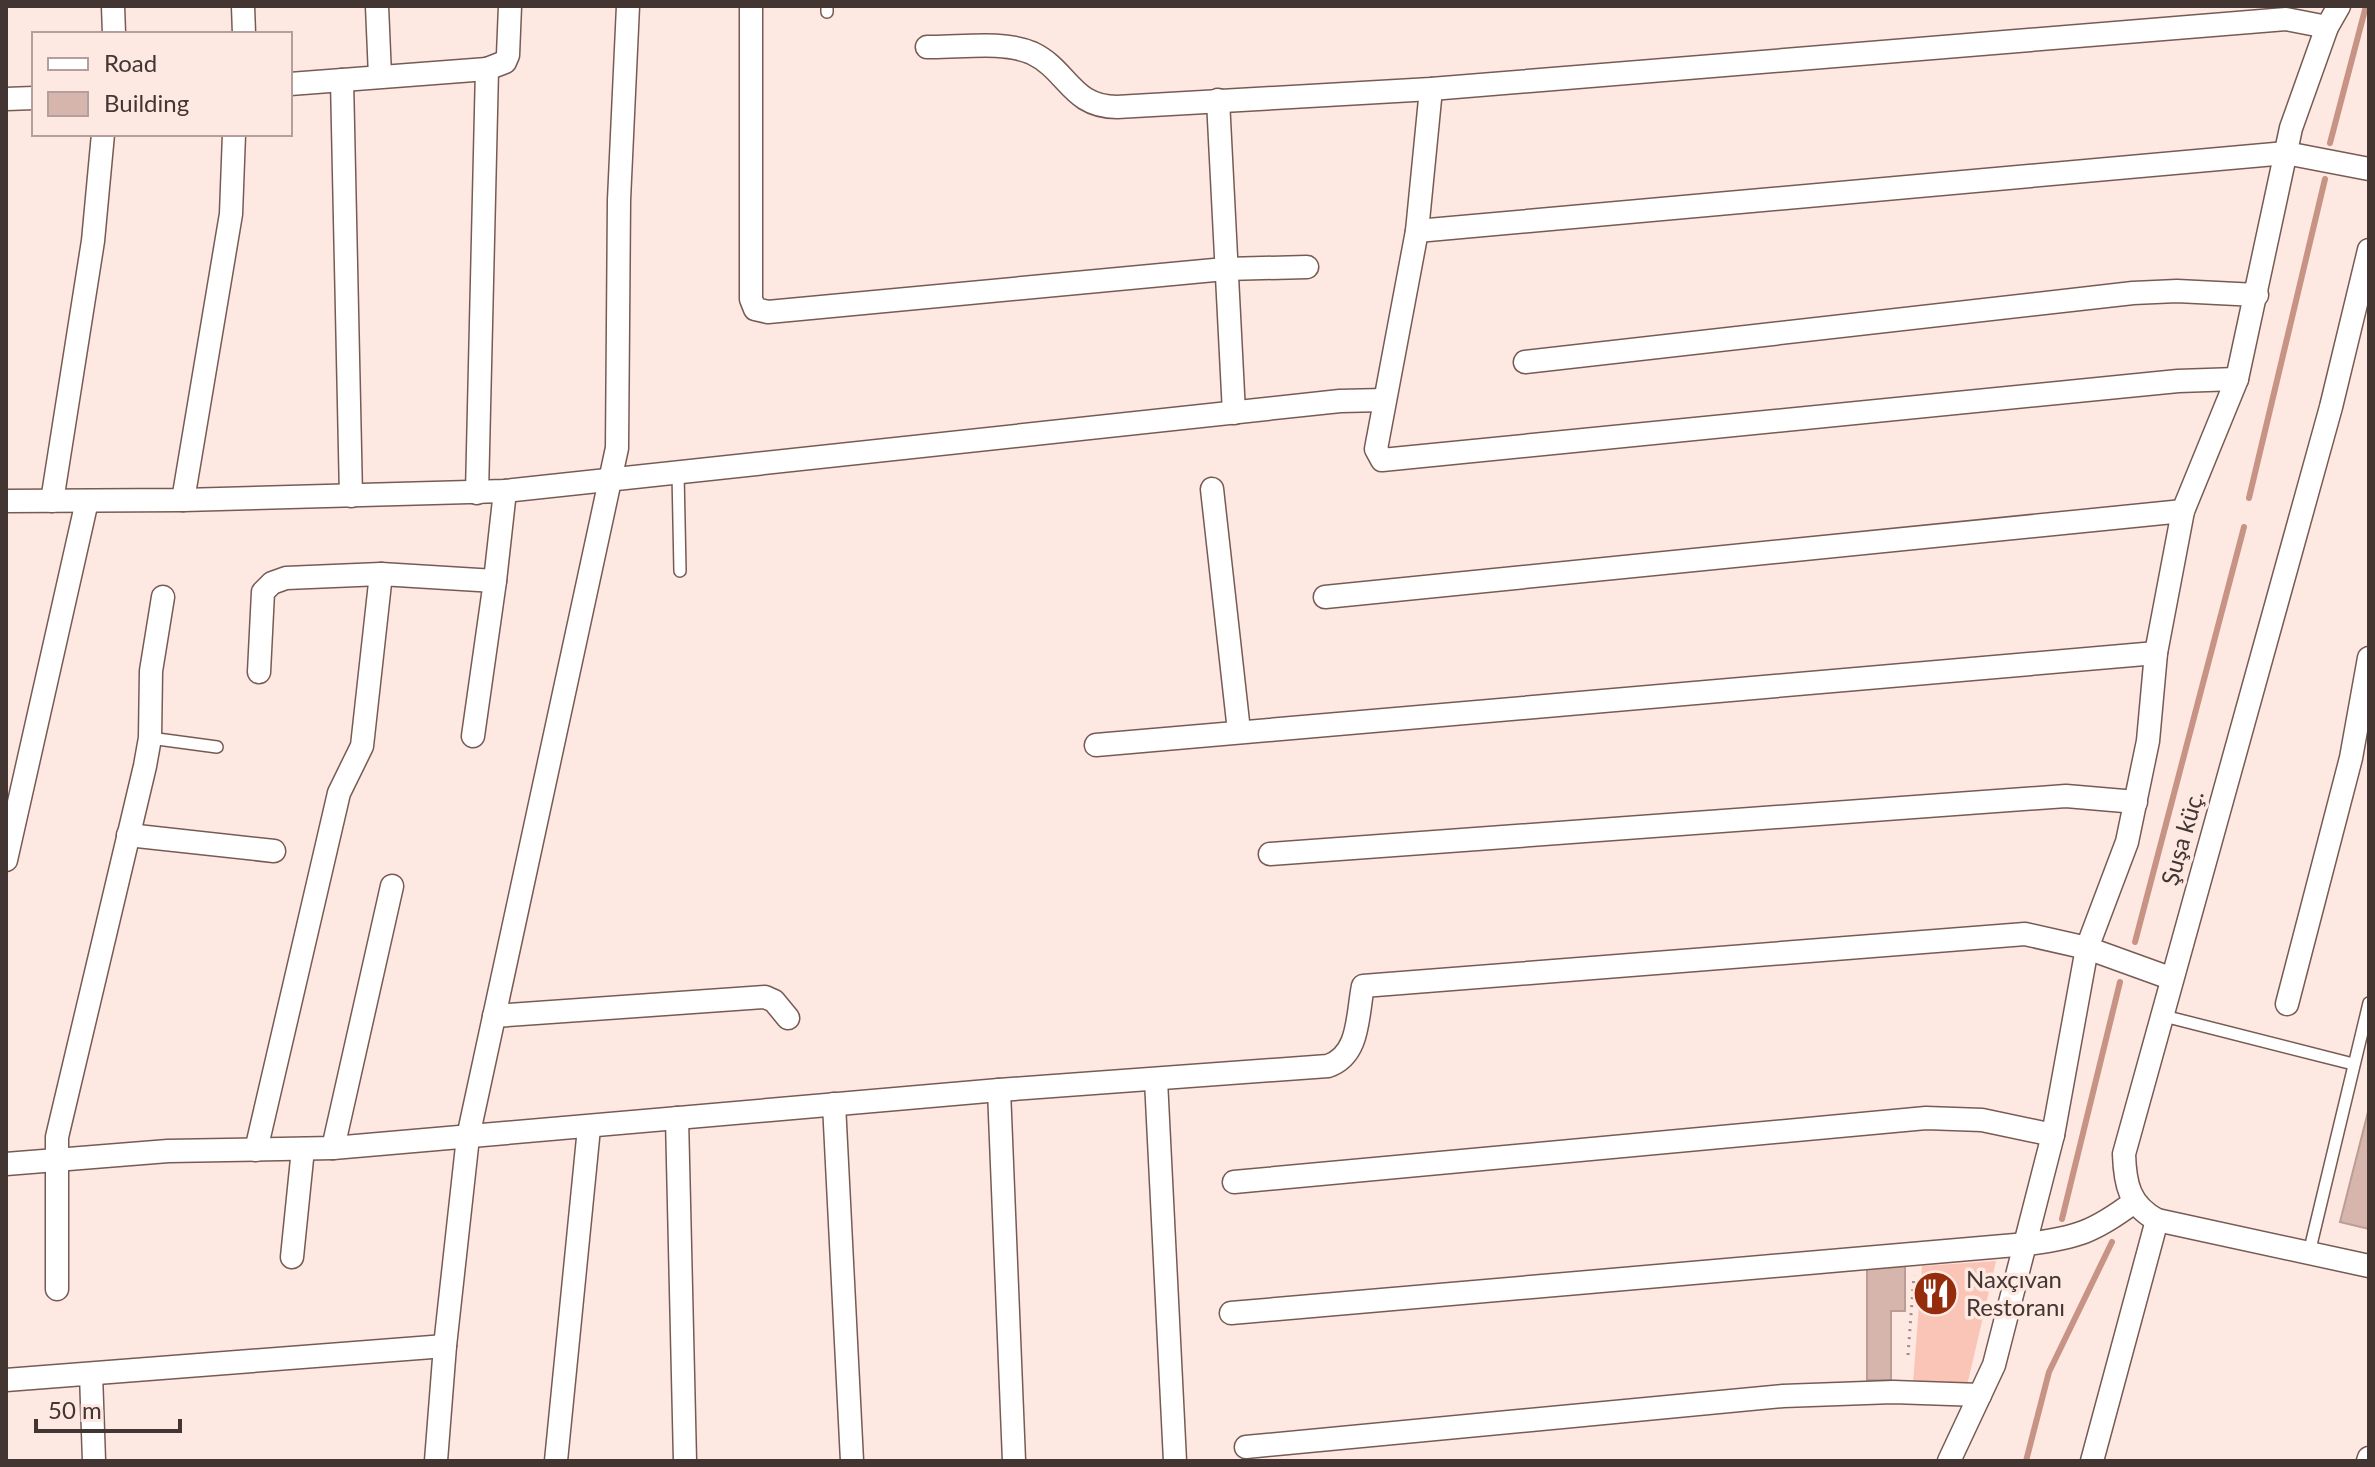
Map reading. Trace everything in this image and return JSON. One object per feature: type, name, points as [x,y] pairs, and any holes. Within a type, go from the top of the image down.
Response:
[{"type":"street","points":[[113,6],[114,32]]},
{"type":"street","points":[[243,6],[244,32]]},
{"type":"street","points":[[377,6],[380,76]]},
{"type":"street","points":[[292,84],[487,69],[505,62],[508,55],[510,6]]},
{"type":"street","points":[[436,1461],[468,1137],[612,478],[619,409],[619,200],[628,6]]},
{"type":"street","points":[[751,6],[751,299],[755,309],[768,312],[1225,269],[1307,267]]},
{"type":"street","points":[[1949,1461],[1994,1365],[2053,1135],[2087,948],[2127,842],[2148,741],[2156,653],[2183,511],[2237,379],[2291,128],[2327,27],[2339,6]]},
{"type":"street","points":[[927,47],[1015,48],[1034,54],[1066,80],[1082,99],[1098,107],[1431,89],[2286,19],[2327,27]]},
{"type":"street","points":[[477,493],[487,69]]},
{"type":"street","points":[[342,80],[351,496]]},
{"type":"street","points":[[1431,89],[1417,231],[1376,449],[1382,460],[2178,381],[2237,379]]},
{"type":"street","points":[[6,99],[32,98]]},
{"type":"street","points":[[1218,100],[1234,413]]},
{"type":"street","points":[[52,501],[93,241],[103,136]]},
{"type":"street","points":[[183,500],[231,214],[234,136]]},
{"type":"street","points":[[1417,231],[2286,153],[2369,169]]},
{"type":"street","name":"Şuşa küç.","points":[[2134,1202],[2127,1187],[2124,1154],[2170,978],[2323,436],[2369,250]]},
{"type":"street","points":[[1525,362],[2133,293],[2177,291],[2257,295]]},
{"type":"street","points":[[6,501],[183,500],[505,491],[1362,399],[1384,400]]},
{"type":"street","points":[[1212,489],[1239,731]]},
{"type":"street","points":[[473,736],[505,491]]},
{"type":"street","points":[[6,860],[87,501]]},
{"type":"street","points":[[1325,597],[2183,511]]},
{"type":"street","points":[[259,672],[263,592],[272,583],[286,578],[381,574],[495,581]]},
{"type":"street","points":[[256,1150],[339,793],[362,746],[381,574]]},
{"type":"street","points":[[57,1289],[56,1159],[62,1110],[150,738],[151,671],[163,597]]},
{"type":"street","points":[[1096,745],[2156,653]]},
{"type":"street","points":[[2287,1004],[2360,760],[2369,658]]},
{"type":"street","points":[[1270,854],[2066,796],[2136,802]]},
{"type":"street","points":[[128,835],[274,851]]},
{"type":"street","points":[[333,1148],[392,886]]},
{"type":"street","points":[[6,1164],[168,1151],[333,1148],[999,1090],[1328,1066],[1343,1061],[1350,1052],[1363,986],[2025,934],[2087,948],[2170,978]]},
{"type":"street","points":[[494,1016],[765,997],[774,1001],[788,1018]]},
{"type":"street","points":[[1156,1080],[1175,1461]]},
{"type":"street","points":[[999,1090],[1014,1461]]},
{"type":"street","points":[[834,1104],[852,1461]]},
{"type":"street","points":[[677,1118],[685,1461]]},
{"type":"street","points":[[1234,1182],[1926,1118],[1982,1120],[2053,1135]]},
{"type":"street","points":[[556,1461],[589,1128]]},
{"type":"street","points":[[292,1257],[303,1149]]},
{"type":"street","points":[[1231,1313],[1916,1251],[2027,1244],[2072,1238],[2105,1224],[2134,1202],[2157,1220],[2369,1266]]},
{"type":"street","points":[[2092,1461],[2157,1220]]},
{"type":"street","points":[[6,1380],[445,1346]]},
{"type":"street","points":[[91,1374],[94,1461]]},
{"type":"street","points":[[1246,1447],[1783,1396],[1893,1392],[1980,1395]]},
{"type":"lane","points":[[678,473],[680,571]]},
{"type":"lane","points":[[150,738],[217,747]]},
{"type":"lane","points":[[2309,1253],[2369,1003]]},
{"type":"lane","points":[[2160,1015],[2353,1064]]},
{"type":"path","points":[[1908,1355],[1916,1251]]},
{"type":"shaded area","points":[[1996,1261],[1967,1386],[1913,1383],[1922,1266]]},
{"type":"building","points":[[2369,1108],[2369,1229],[2340,1222]]},
{"type":"building","points":[[1867,1266],[1905,1266],[1905,1311],[1891,1311],[1891,1380],[1867,1380]]},
{"type":"waterway","points":[[2330,143],[2366,6]]},
{"type":"waterway","points":[[2249,498],[2325,179]]},
{"type":"waterway","points":[[2135,942],[2244,527]]},
{"type":"waterway","points":[[2062,1219],[2120,982]]},
{"type":"waterway","points":[[2026,1461],[2049,1372],[2112,1242]]},
{"type":"place","name":"Naxçıvan Restoranı","points":[[1935,1294]]}]
